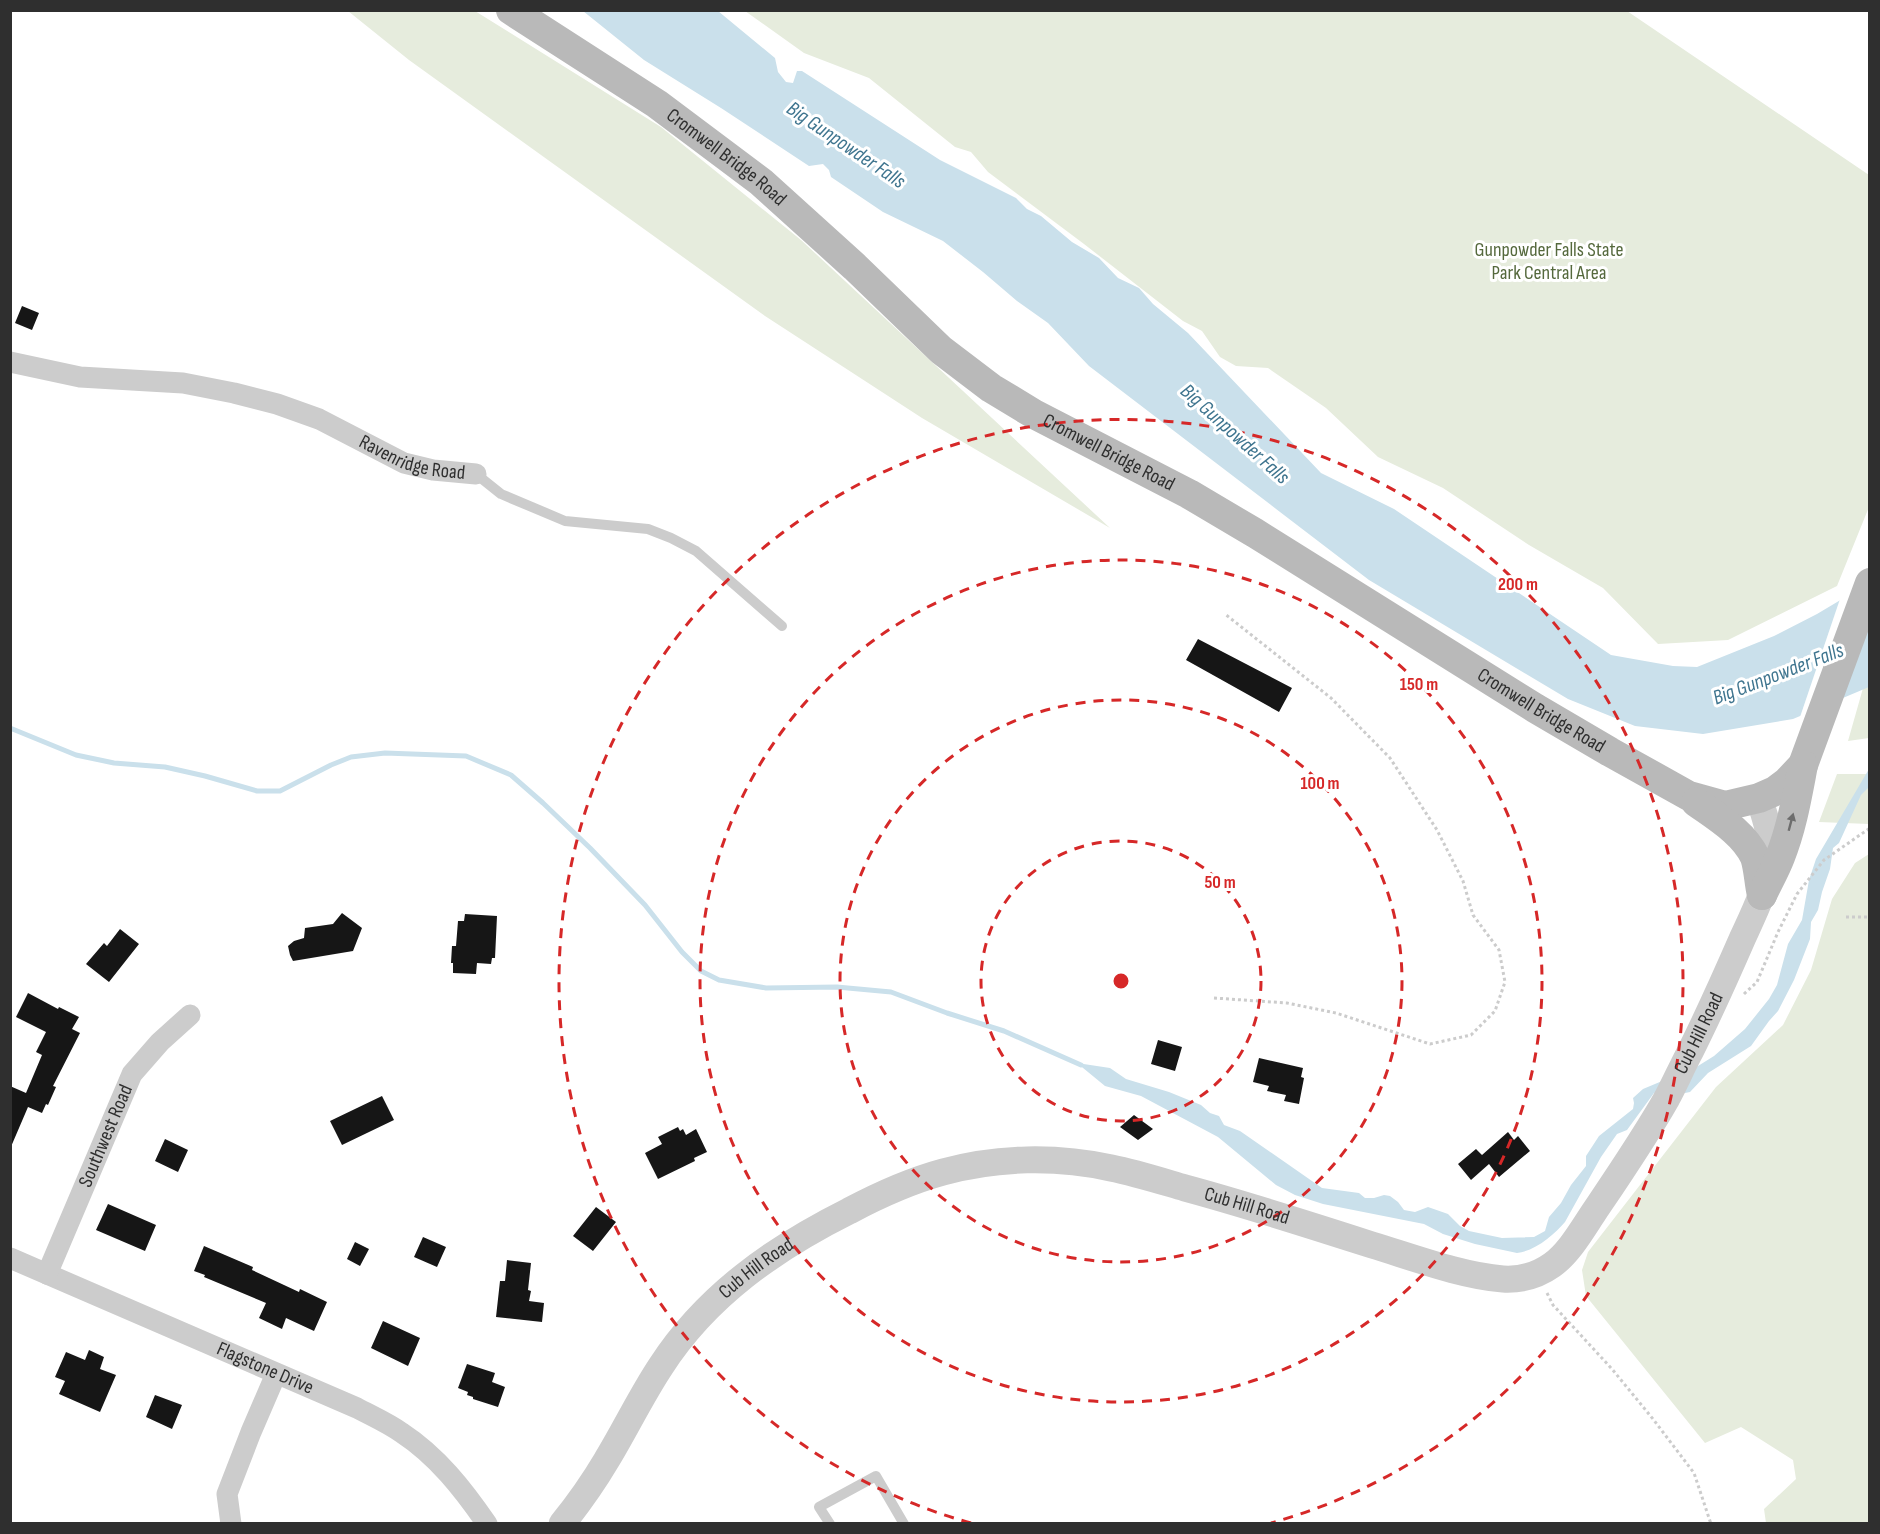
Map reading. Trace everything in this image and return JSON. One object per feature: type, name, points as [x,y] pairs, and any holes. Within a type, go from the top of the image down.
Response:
[{"type":"main road","name":"Cromwell Bridge Road","points":[[511,10],[657,104],[761,182],[855,267],[941,350],[991,388],[1034,414],[1190,494],[1535,708],[1689,796],[1725,806],[1760,798],[1787,782],[1807,753]]},
{"type":"main road","points":[[1762,895],[1780,857],[1796,804],[1807,753],[1869,583]]},
{"type":"main road","points":[[1689,796],[1739,835],[1749,847],[1755,859],[1762,895]]},
{"type":"street","name":"Ravenridge Road","points":[[10,362],[80,377],[183,383],[234,393],[277,404],[319,419],[404,463],[433,470],[476,474]]},
{"type":"street","name":"Cub Hill Road","points":[[562,1524],[604,1465],[660,1367],[699,1316],[723,1293],[748,1271],[823,1224],[914,1181],[946,1171],[979,1164],[1012,1161],[1047,1161],[1111,1168],[1235,1202],[1431,1263],[1471,1273],[1518,1277],[1554,1264],[1580,1232],[1634,1153],[1672,1087],[1712,1007],[1762,895],[1771,856],[1770,841],[1760,798]]},
{"type":"street","name":"Southwest Road","points":[[47,1274],[132,1074],[160,1042],[190,1015]]},
{"type":"street","name":"Flagstone Drive","points":[[10,1258],[357,1408],[401,1432],[427,1452],[460,1486],[487,1524]]},
{"type":"street","points":[[231,1524],[227,1494],[276,1374]]},
{"type":"lane","name":"Ravenridge Road","points":[[476,474],[501,494],[565,521],[648,529],[671,538],[696,551],[782,626]]},
{"type":"lane","points":[[830,1524],[819,1507],[876,1476],[904,1524]]},
{"type":"path","points":[[1214,998],[1287,1003],[1336,1013],[1430,1044],[1471,1035],[1495,1011],[1505,982],[1499,950],[1473,915],[1462,881],[1437,830],[1390,758],[1330,698],[1225,614]]},
{"type":"path","points":[[1712,1007],[1740,998],[1756,982],[1797,894],[1824,860],[1869,828]]},
{"type":"path","points":[[1846,917],[1869,917]]},
{"type":"path","points":[[1518,1277],[1553,1305],[1612,1369],[1653,1419],[1694,1473],[1711,1524]]},
{"type":"green space","points":[[348,11],[475,11],[661,127],[801,240],[1110,528],[922,418],[765,316],[409,60]]},
{"type":"green space","name":"Gunpowder Falls State Park Central Area","points":[[745,11],[1627,11],[1869,175],[1869,507],[1837,586],[1728,640],[1658,644],[1603,588],[1529,545],[1443,488],[1378,457],[1326,408],[1268,368],[1236,366],[1220,357],[1202,331],[1183,321],[988,172],[971,152],[955,147],[869,78],[804,53]]},
{"type":"green space","points":[[1869,667],[1869,738],[1848,741]]},
{"type":"green space","points":[[1837,774],[1869,774],[1869,824],[1819,822]]},
{"type":"green space","points":[[1869,854],[1869,1523],[1766,1523],[1764,1509],[1796,1479],[1793,1460],[1741,1427],[1705,1443],[1586,1296],[1582,1270],[1588,1252],[1716,1087],[1783,1025],[1811,970],[1832,899],[1855,863]]},
{"type":"water","name":"Big Gunpowder Falls","points":[[583,11],[718,11],[775,58],[778,72],[786,82],[793,83],[797,71],[802,71],[940,160],[1016,198],[1027,209],[1041,216],[1072,242],[1099,258],[1118,278],[1139,288],[1153,304],[1188,333],[1321,473],[1394,509],[1611,655],[1673,666],[1697,667],[1774,636],[1869,583],[1869,687],[1793,719],[1703,734],[1635,726],[1568,699],[1369,580],[1089,366],[1048,323],[943,241],[883,212],[831,177],[829,170],[823,164],[809,166],[644,60]]},
{"type":"water","points":[[1869,769],[1869,787],[1861,795],[1839,843],[1833,848],[1830,869],[1818,910],[1811,922],[1810,939],[1794,980],[1778,1011],[1751,1046],[1708,1073],[1690,1092],[1654,1093],[1627,1130],[1617,1134],[1601,1157],[1565,1222],[1550,1237],[1524,1252],[1517,1253],[1475,1244],[1443,1234],[1424,1224],[1323,1204],[1295,1195],[1276,1185],[1218,1137],[1141,1096],[1105,1086],[1077,1063],[1110,1068],[1126,1079],[1169,1092],[1201,1105],[1210,1113],[1219,1116],[1224,1125],[1240,1131],[1322,1188],[1359,1193],[1365,1198],[1390,1196],[1404,1210],[1415,1212],[1428,1207],[1448,1214],[1469,1231],[1502,1238],[1534,1237],[1545,1231],[1549,1217],[1586,1166],[1586,1156],[1599,1136],[1633,1109],[1633,1098],[1643,1089],[1698,1066],[1714,1056],[1745,1029],[1769,999],[1777,985],[1788,944],[1802,920],[1809,880],[1816,859]]},
{"type":"pier","points":[[1868,580],[1839,703],[1799,720],[1841,596]]},
{"type":"building","points":[[22,306],[39,313],[32,330],[15,323]]},
{"type":"building","points":[[1198,639],[1292,688],[1279,712],[1186,660]]},
{"type":"building","points":[[342,913],[362,928],[353,951],[293,961],[288,946],[304,938],[305,928],[333,924]]},
{"type":"building","points":[[465,914],[497,916],[495,958],[492,958],[491,964],[477,963],[476,974],[453,973],[453,963],[451,963],[452,946],[456,946],[458,921],[464,921]]},
{"type":"building","points":[[120,929],[139,944],[109,982],[86,964],[104,943],[107,946]]},
{"type":"building","points":[[28,993],[79,1017],[72,1029],[80,1033],[53,1086],[56,1087],[48,1105],[46,1104],[42,1113],[28,1107],[10,1149],[10,1086],[26,1093],[42,1055],[36,1052],[46,1032],[16,1017]]},
{"type":"building","points":[[1158,1040],[1182,1047],[1175,1071],[1151,1064]]},
{"type":"building","points":[[1259,1058],[1303,1068],[1301,1077],[1304,1078],[1299,1104],[1284,1101],[1286,1095],[1267,1091],[1269,1086],[1253,1082]]},
{"type":"building","points":[[382,1096],[394,1120],[342,1145],[330,1121]]},
{"type":"building","points":[[1134,1115],[1153,1129],[1138,1140],[1120,1127]]},
{"type":"building","points":[[678,1127],[680,1131],[683,1129],[686,1135],[696,1129],[707,1152],[694,1158],[695,1161],[658,1179],[645,1153],[662,1144],[658,1137]]},
{"type":"building","points":[[1508,1132],[1514,1140],[1518,1136],[1530,1151],[1499,1177],[1489,1164],[1471,1180],[1458,1164],[1476,1149],[1482,1155]]},
{"type":"building","points":[[165,1139],[188,1150],[178,1172],[155,1161]]},
{"type":"building","points":[[108,1204],[156,1225],[145,1251],[96,1230]]},
{"type":"building","points":[[596,1207],[616,1222],[593,1251],[573,1236]]},
{"type":"building","points":[[423,1237],[446,1247],[437,1267],[414,1257]]},
{"type":"building","points":[[355,1242],[369,1249],[360,1266],[347,1259]]},
{"type":"building","points":[[204,1246],[253,1267],[252,1270],[299,1292],[300,1289],[327,1302],[314,1331],[286,1318],[282,1329],[259,1318],[266,1303],[194,1271]]},
{"type":"building","points":[[507,1260],[531,1263],[529,1301],[544,1303],[542,1322],[496,1317],[500,1281],[505,1281]]},
{"type":"building","points":[[383,1321],[420,1338],[408,1366],[371,1348]]},
{"type":"building","points":[[89,1350],[104,1357],[100,1369],[116,1375],[100,1412],[59,1394],[65,1381],[55,1377],[66,1352],[85,1360]]},
{"type":"building","points":[[467,1364],[495,1373],[492,1382],[505,1387],[498,1407],[473,1399],[467,1395],[468,1392],[458,1388]]},
{"type":"building","points":[[155,1395],[182,1405],[172,1429],[146,1417]]},
{"type":"waterway","points":[[10,728],[76,755],[114,763],[165,767],[257,791],[280,791],[351,757],[385,753],[466,756],[511,775],[543,803],[645,905],[682,952],[701,971],[719,980],[766,988],[837,987],[891,992],[1004,1031],[1081,1065]]}]
